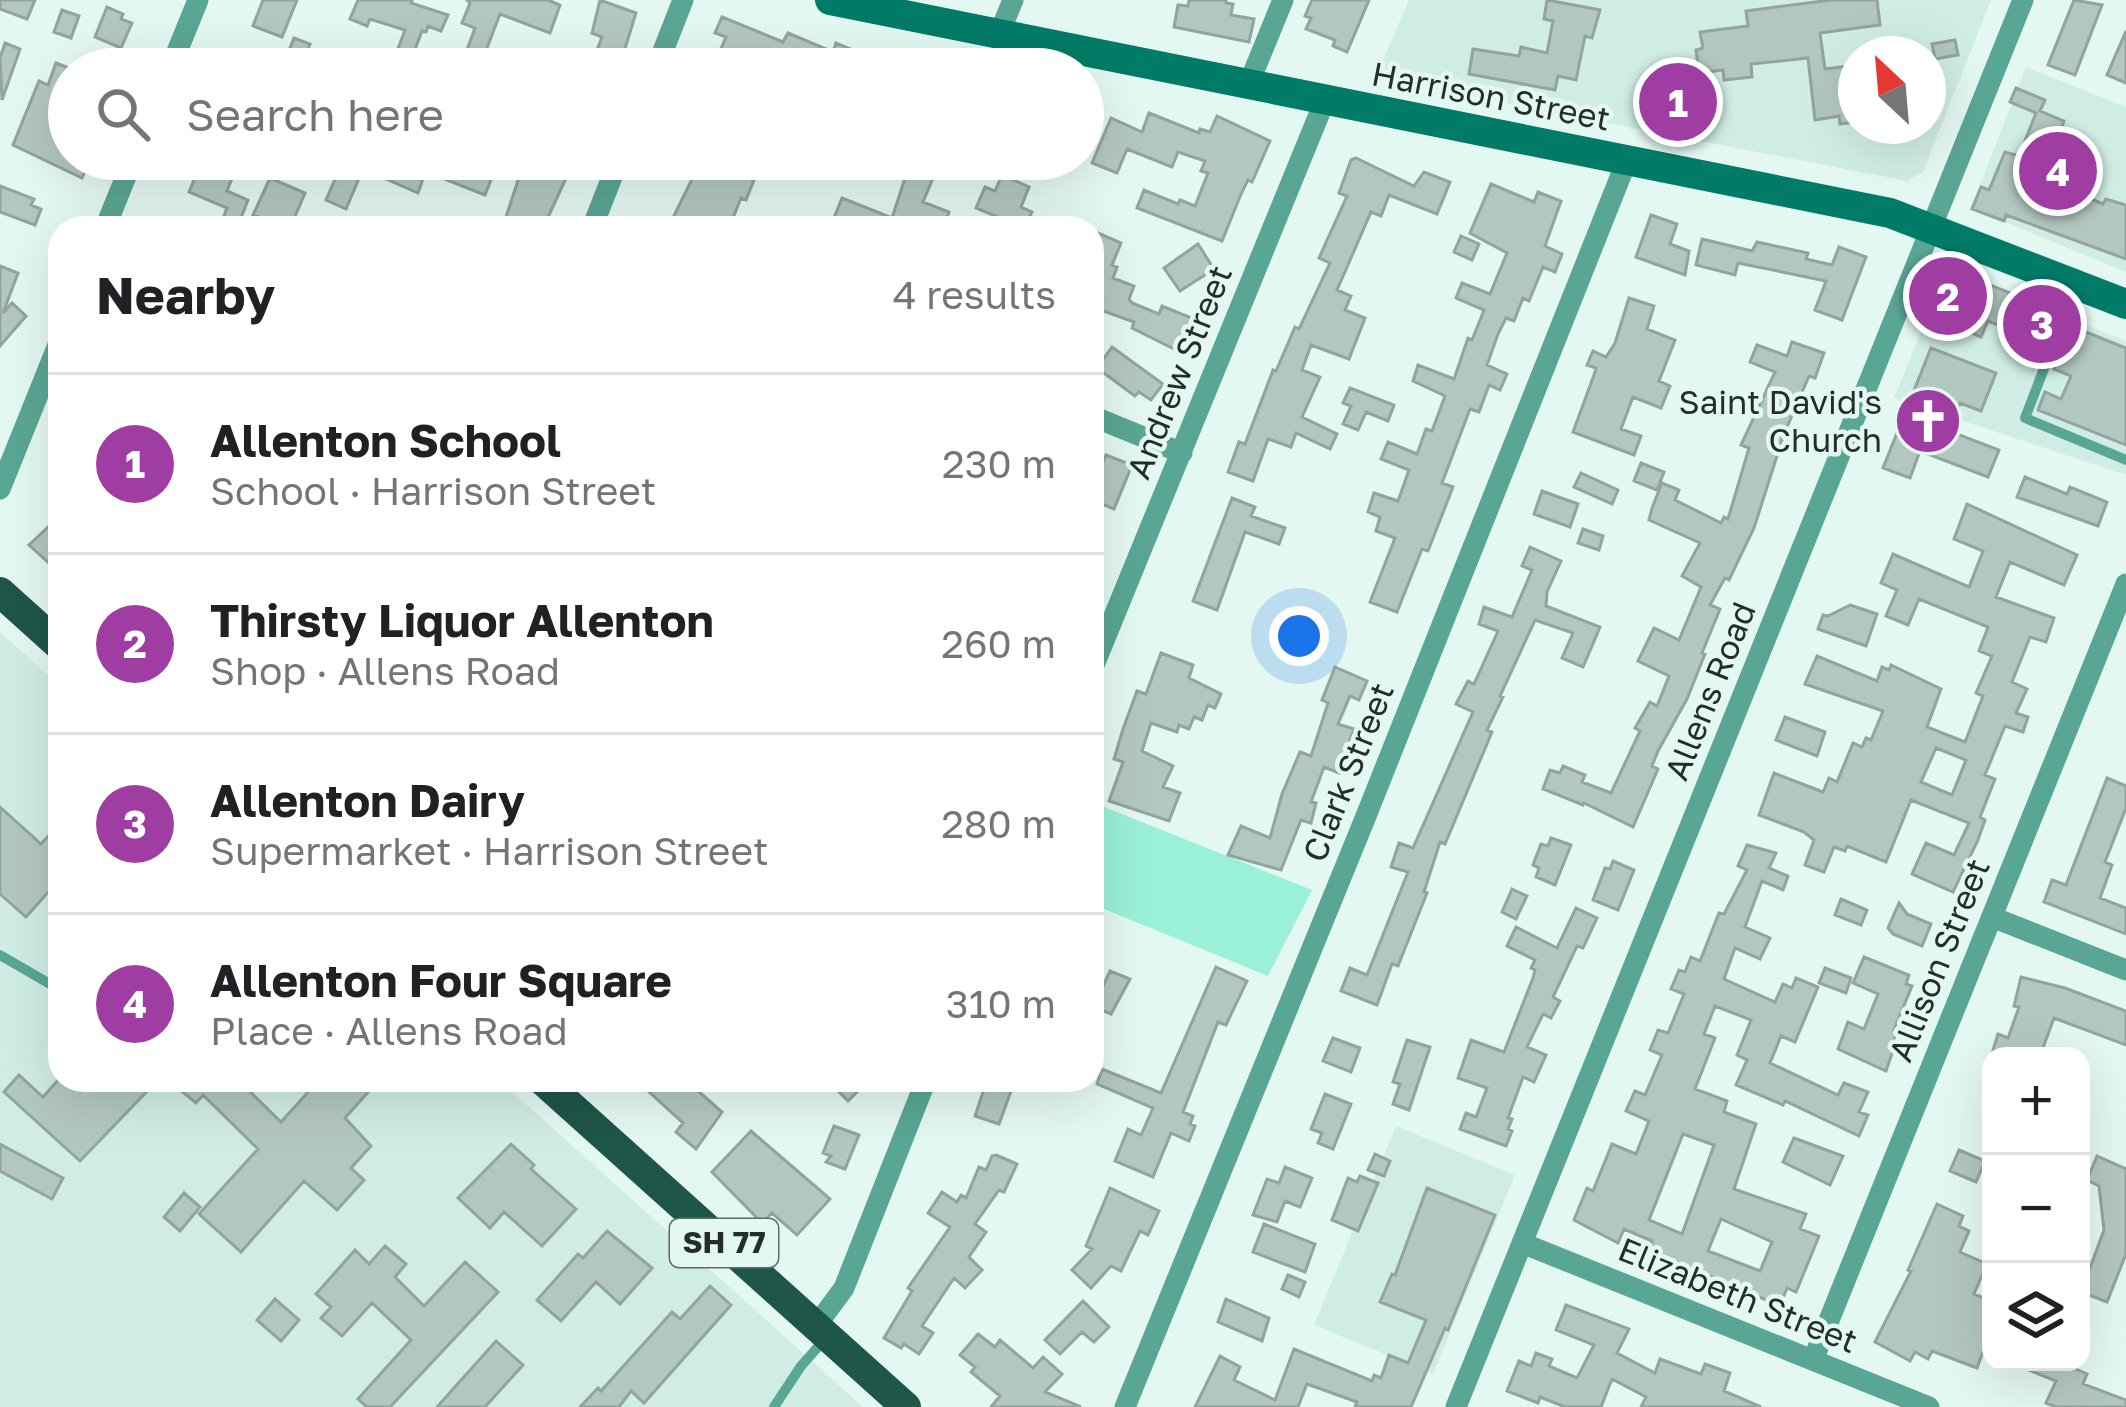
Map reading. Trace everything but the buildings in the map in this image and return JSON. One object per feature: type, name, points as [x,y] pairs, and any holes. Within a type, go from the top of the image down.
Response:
[{"type":"main road","points":[[0,592],[48,635]]},
{"type":"main road","name":"SH 77","points":[[555,1092],[905,1407]]},
{"type":"street","points":[[179,48],[198,0]]},
{"type":"street","points":[[664,48],[683,0]]},
{"type":"street","name":"Harrison Street","points":[[830,0],[1070,48]]},
{"type":"street","points":[[999,34],[1013,0]]},
{"type":"street","points":[[1249,83],[1283,0]]},
{"type":"street","name":"Allens Road","points":[[1456,1407],[2023,0]]},
{"type":"street","name":"Harrison Street","points":[[1104,55],[1876,210],[1932,226],[2126,304]]},
{"type":"street","name":"Andrew Street","points":[[1104,641],[1325,100]]},
{"type":"street","name":"Clark Street","points":[[1124,1407],[1627,160]]},
{"type":"street","points":[[110,216],[124,180]]},
{"type":"street","points":[[597,216],[611,180]]},
{"type":"street","points":[[0,489],[48,370]]},
{"type":"street","points":[[1104,421],[1182,453]]},
{"type":"street","name":"Allison Street","points":[[1813,1360],[2126,584]]},
{"type":"street","points":[[1992,917],[2126,970]]},
{"type":"street","points":[[822,1332],[921,1092]]},
{"type":"street","name":"Elizabeth Street","points":[[1522,1244],[1929,1407]]},
{"type":"lane","points":[[2076,284],[2025,418],[2126,460]]},
{"type":"lane","points":[[0,955],[48,983]]},
{"type":"lane","points":[[774,1407],[822,1332]]},
{"type":"shaded area","points":[[1409,0],[1991,0],[1946,114],[1946,36],[1838,36],[1838,144],[1934,144],[1923,172],[1907,181],[1375,78]]},
{"type":"shaded area","points":[[2026,67],[2126,107],[2126,272],[1971,208]]},
{"type":"shaded area","points":[[1947,268],[2126,341],[2126,475],[1894,398]]},
{"type":"shaded area","points":[[0,632],[48,675],[48,1092],[512,1092],[863,1407],[0,1407]]},
{"type":"shaded area","points":[[1396,1126],[1515,1175],[1433,1374],[1314,1325]]},
{"type":"green space","points":[[1104,807],[1312,890],[1268,976],[1104,909]]},
{"type":"place","name":"Allenton School","points":[[1678,102]]},
{"type":"place","name":"Allenton Four Square","points":[[2058,171]]},
{"type":"place","name":"Thirsty Liquor Allenton","points":[[1948,296]]},
{"type":"place","name":"Allenton Dairy","points":[[2042,324]]},
{"type":"place","name":"Saint David's Church","points":[[1928,421]]}]
